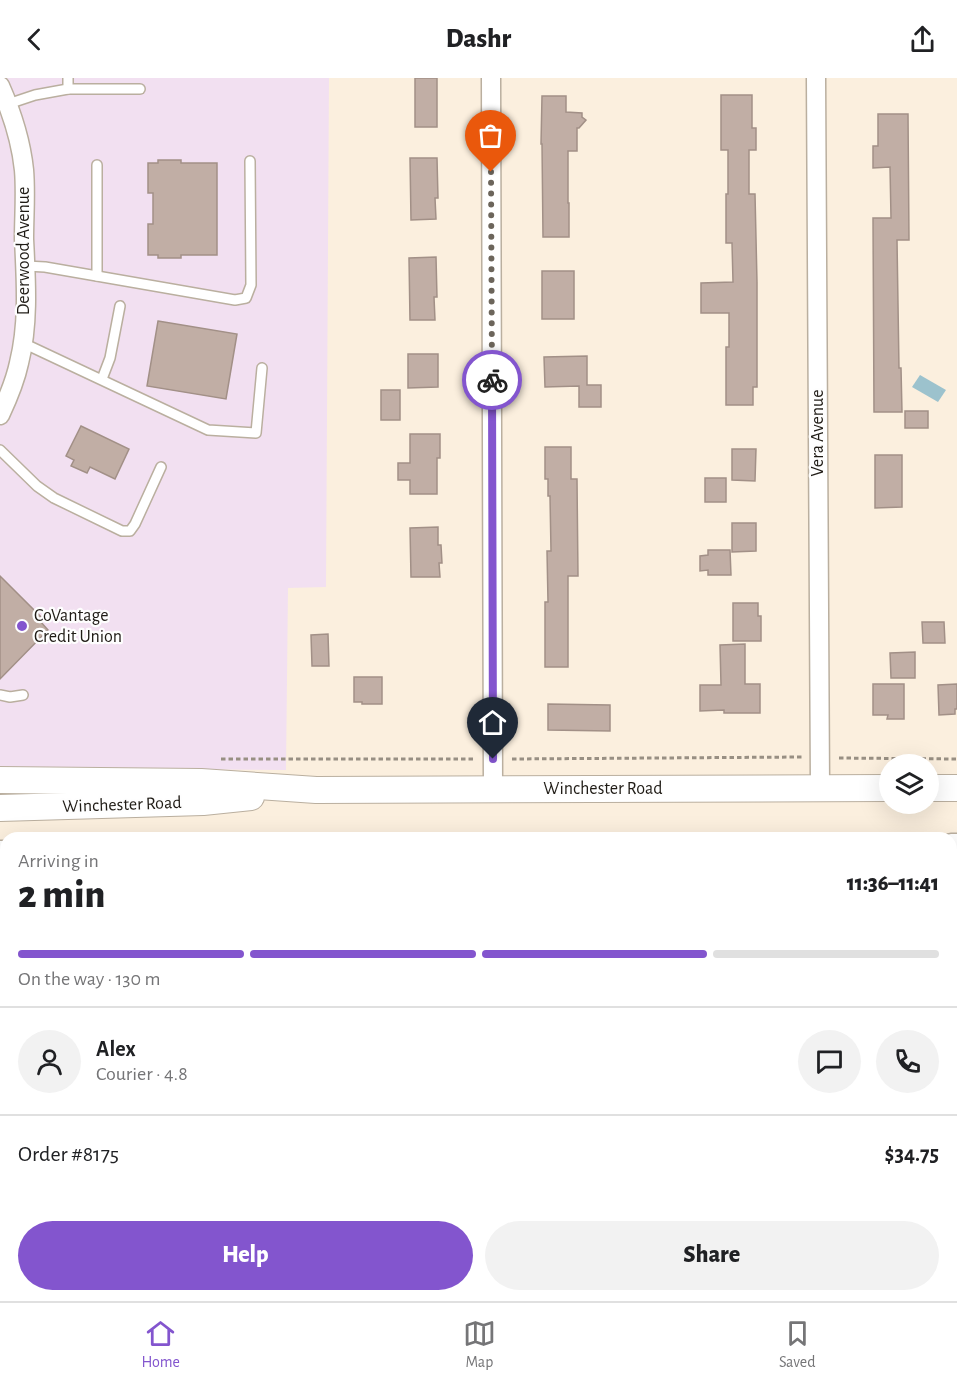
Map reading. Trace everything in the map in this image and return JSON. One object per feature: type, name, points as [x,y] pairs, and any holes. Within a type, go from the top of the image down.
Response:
[{"type":"main road","name":"Winchester Road","points":[[0,780],[201,782],[316,790],[879,788]]},
{"type":"main road","points":[[939,788],[957,788]]},
{"type":"main road","name":"Winchester Road","points":[[0,808],[203,802],[316,790]]},
{"type":"street","points":[[491,78],[494,790]]},
{"type":"street","name":"Vera Avenue","points":[[816,78],[820,788]]},
{"type":"street","name":"Deerwood Avenue","points":[[0,86],[9,104],[24,171],[26,266],[25,320],[20,363],[0,415]]},
{"type":"lane","points":[[68,78],[68,89]]},
{"type":"lane","points":[[9,104],[34,95],[68,89],[140,89]]},
{"type":"lane","points":[[26,266],[45,267],[235,300],[246,298],[250,285],[250,161]]},
{"type":"lane","points":[[97,165],[97,276]]},
{"type":"lane","points":[[102,379],[110,358],[120,306]]},
{"type":"lane","points":[[23,343],[208,430],[256,433],[262,368]]},
{"type":"lane","points":[[0,450],[37,486],[54,498],[122,531],[130,531],[135,524],[161,467]]},
{"type":"lane","points":[[0,695],[23,696]]},
{"type":"shaded area","points":[[0,78],[329,78],[326,587],[288,588],[286,770],[0,768]]},
{"type":"water","points":[[920,375],[946,390],[938,402],[912,387]]},
{"type":"building","points":[[415,78],[437,78],[437,127],[415,127]]},
{"type":"building","points":[[721,95],[752,95],[752,128],[756,128],[756,150],[749,150],[749,194],[755,194],[757,282],[757,387],[753,387],[753,405],[726,405],[726,347],[729,347],[729,313],[701,313],[701,283],[733,282],[732,243],[726,243],[728,150],[721,150]]},
{"type":"building","points":[[542,96],[566,96],[566,112],[582,113],[582,117],[586,120],[577,128],[577,151],[568,151],[569,237],[543,237]]},
{"type":"building","points":[[878,114],[908,114],[909,240],[897,240],[902,412],[874,412],[873,218],[891,218],[890,167],[873,168],[873,146],[878,146]]},
{"type":"building","points":[[410,158],[437,158],[436,219],[411,220]]},
{"type":"building","points":[[158,160],[181,160],[181,163],[217,163],[217,255],[181,255],[181,258],[158,258],[158,255],[148,255],[148,224],[153,224],[153,193],[148,193],[148,163],[158,163]]},
{"type":"building","points":[[436,257],[435,320],[410,320],[409,258]]},
{"type":"building","points":[[542,271],[574,271],[574,319],[542,319]]},
{"type":"building","points":[[158,321],[237,334],[226,399],[147,386]]},
{"type":"building","points":[[408,354],[438,354],[438,387],[408,388]]},
{"type":"building","points":[[587,356],[587,385],[601,385],[601,407],[579,407],[579,386],[545,387],[544,357]]},
{"type":"building","points":[[381,390],[400,390],[400,420],[381,420]]},
{"type":"building","points":[[905,411],[928,411],[928,428],[905,428]]},
{"type":"building","points":[[81,426],[129,449],[115,479],[90,467],[87,473],[71,466],[74,460],[66,456]]},
{"type":"building","points":[[410,434],[440,434],[437,494],[410,494],[410,480],[398,480],[398,463],[410,463]]},
{"type":"building","points":[[545,447],[571,447],[571,479],[577,479],[578,576],[568,576],[568,667],[545,667],[545,602],[548,602],[547,551],[551,551],[550,496],[548,496],[548,479],[545,479]]},
{"type":"building","points":[[732,449],[756,449],[755,481],[732,480]]},
{"type":"building","points":[[875,455],[902,455],[902,507],[875,508]]},
{"type":"building","points":[[705,478],[726,478],[726,502],[705,502]]},
{"type":"building","points":[[732,523],[756,523],[756,551],[732,552]]},
{"type":"building","points":[[438,527],[438,545],[441,545],[442,563],[439,563],[440,577],[411,577],[410,528]]},
{"type":"building","points":[[708,550],[730,550],[731,575],[708,575],[708,570],[700,571],[700,556],[708,555]]},
{"type":"building","name":"CoVantage Credit Union","points":[[0,576],[43,619],[40,621],[48,630],[0,679]]},
{"type":"building","points":[[733,603],[758,603],[758,616],[761,616],[761,641],[733,641]]},
{"type":"building","points":[[922,622],[944,622],[945,643],[923,643]]},
{"type":"building","points":[[328,634],[329,666],[312,666],[311,635]]},
{"type":"building","points":[[745,644],[745,684],[760,684],[760,713],[700,711],[700,685],[721,685],[720,645]]},
{"type":"building","points":[[915,652],[915,678],[891,678],[890,653]]},
{"type":"building","points":[[354,677],[382,677],[382,704],[354,702]]},
{"type":"building","points":[[873,684],[904,684],[904,719],[887,719],[888,715],[873,715]]},
{"type":"building","points":[[957,684],[955,714],[939,715],[938,685]]},
{"type":"building","points":[[548,704],[610,705],[610,731],[548,730]]},
{"type":"way so far","points":[[491,172],[492,380]]},
{"type":"place","name":"CoVantage Credit Union","points":[[22,626]]},
{"type":"route","points":[[492,380],[493,759]]}]
